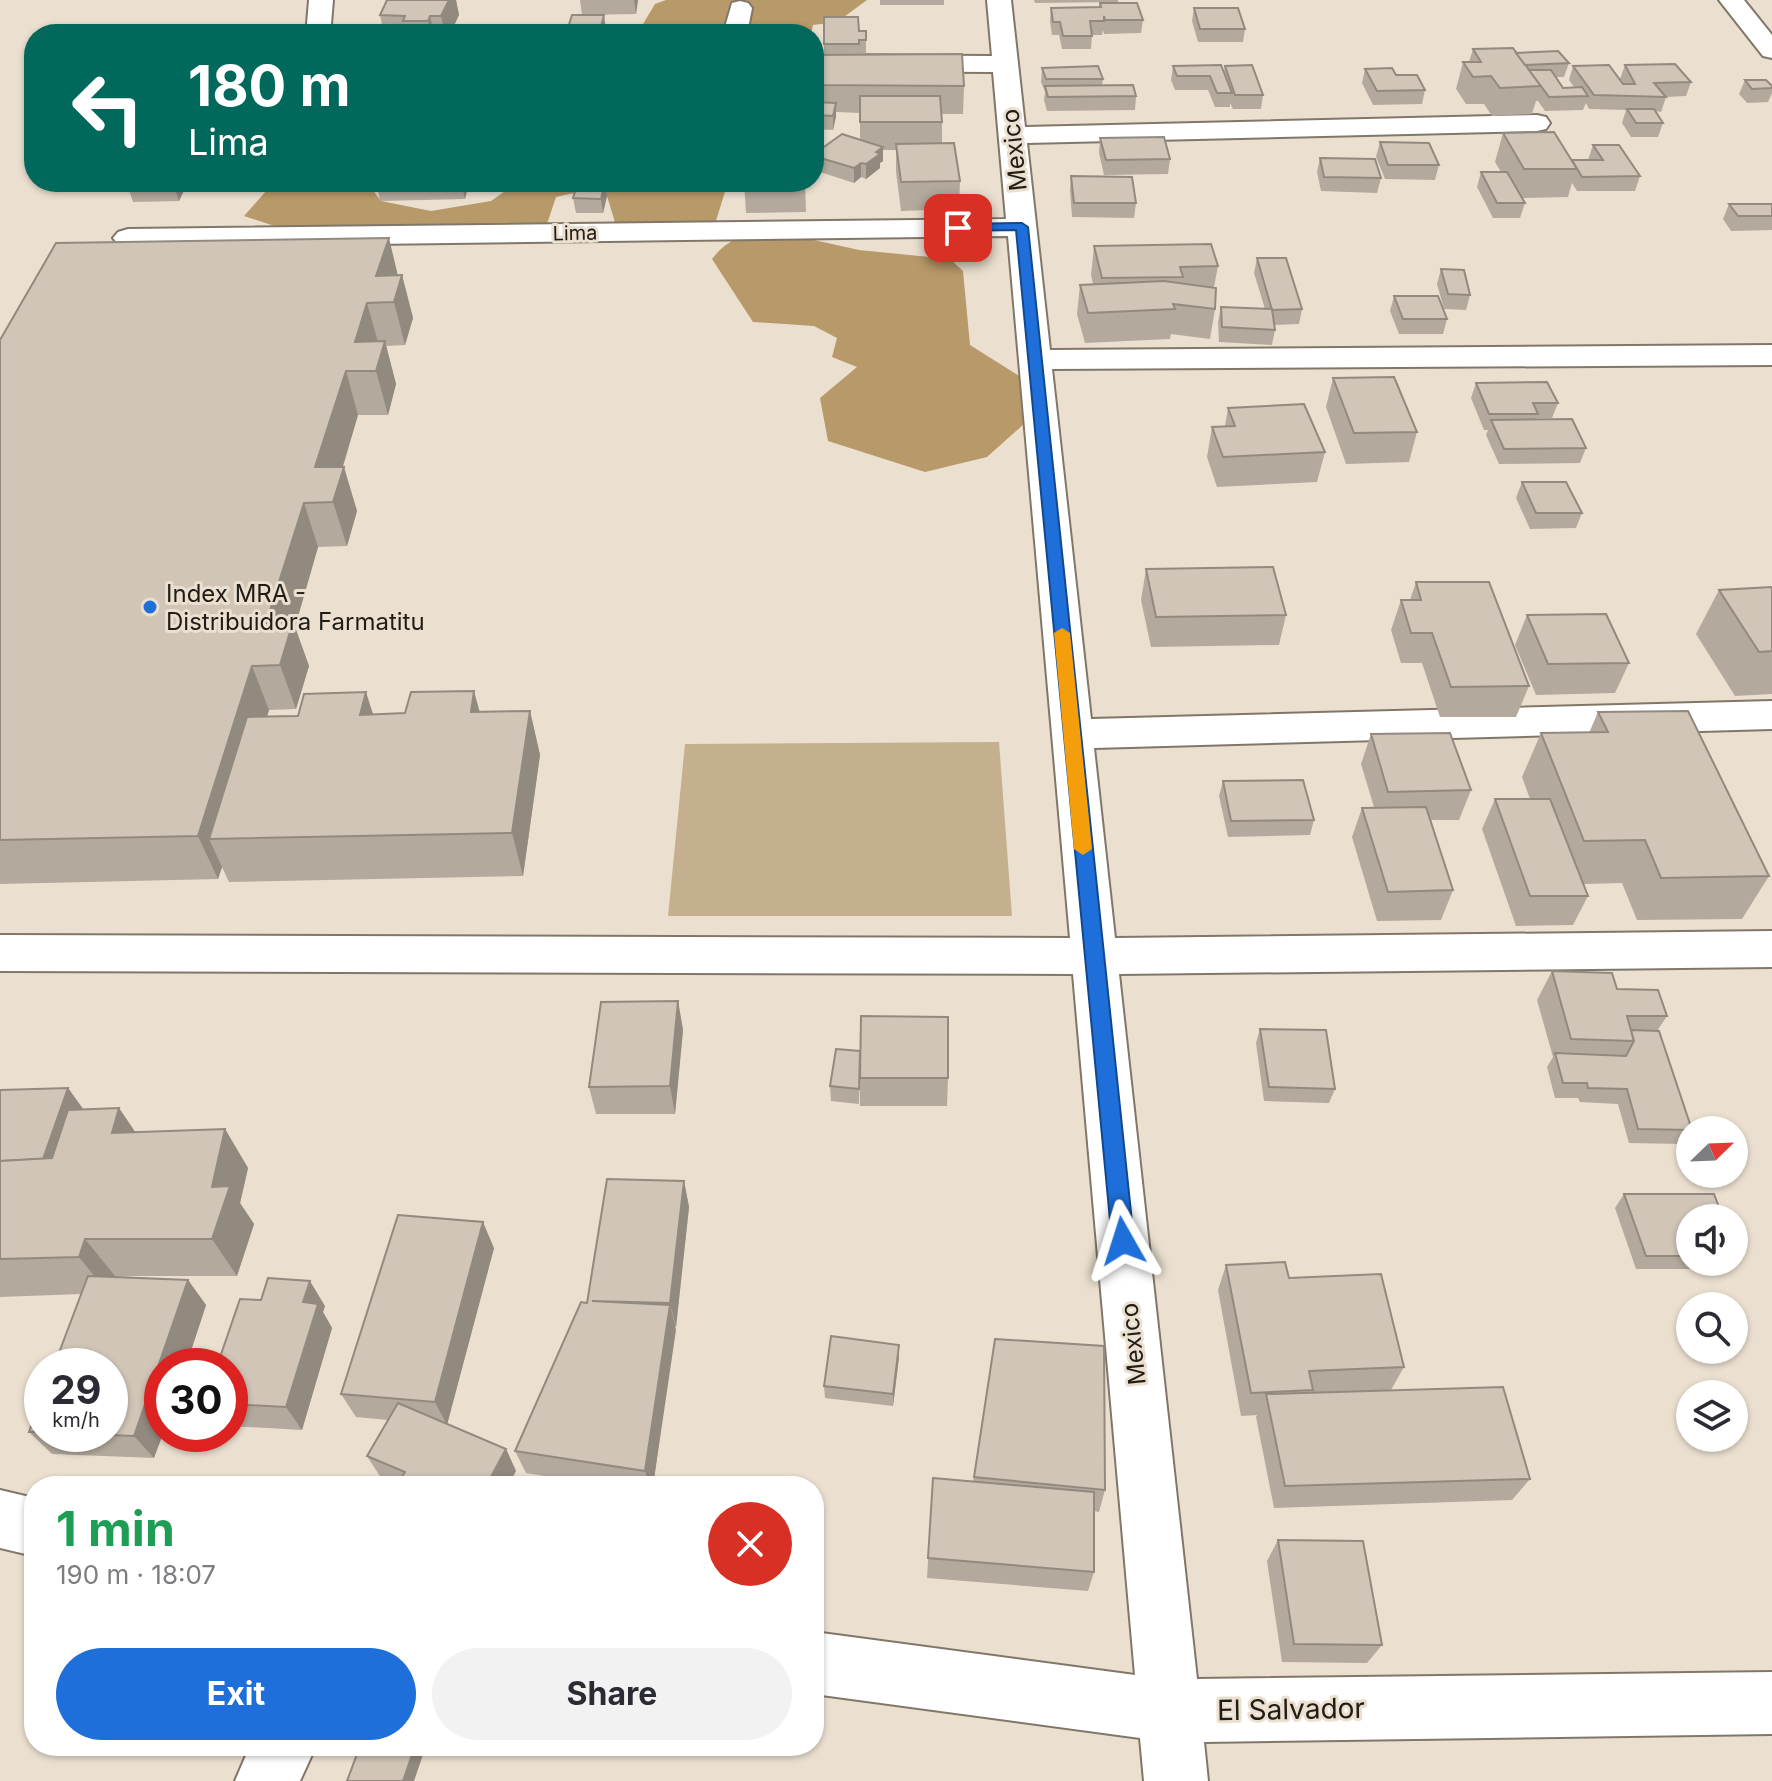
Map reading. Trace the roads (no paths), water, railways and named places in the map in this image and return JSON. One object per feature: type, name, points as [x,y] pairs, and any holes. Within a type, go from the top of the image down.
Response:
[{"type":"street","points":[[319,24],[321,0]]},
{"type":"street","name":"Mexico","points":[[999,0],[1176,1781]]},
{"type":"street","points":[[1731,0],[1772,51]]},
{"type":"street","points":[[737,24],[740,8]]},
{"type":"street","points":[[824,63],[1005,64]]},
{"type":"street","points":[[1013,135],[1537,123]]},
{"type":"street","name":"Lima","points":[[128,238],[1022,227]]},
{"type":"street","points":[[1035,360],[1772,355]]},
{"type":"street","points":[[1072,734],[1772,715]]},
{"type":"street","points":[[0,953],[1094,956],[1772,949]]},
{"type":"street","points":[[0,1519],[24,1525]]},
{"type":"street","name":"El Salvador","points":[[824,1664],[1169,1711],[1772,1703]]},
{"type":"street","points":[[267,1781],[279,1756]]},
{"type":"place","name":"Index MRA - Distribuidora Farmatitu","points":[[150,607]]}]
